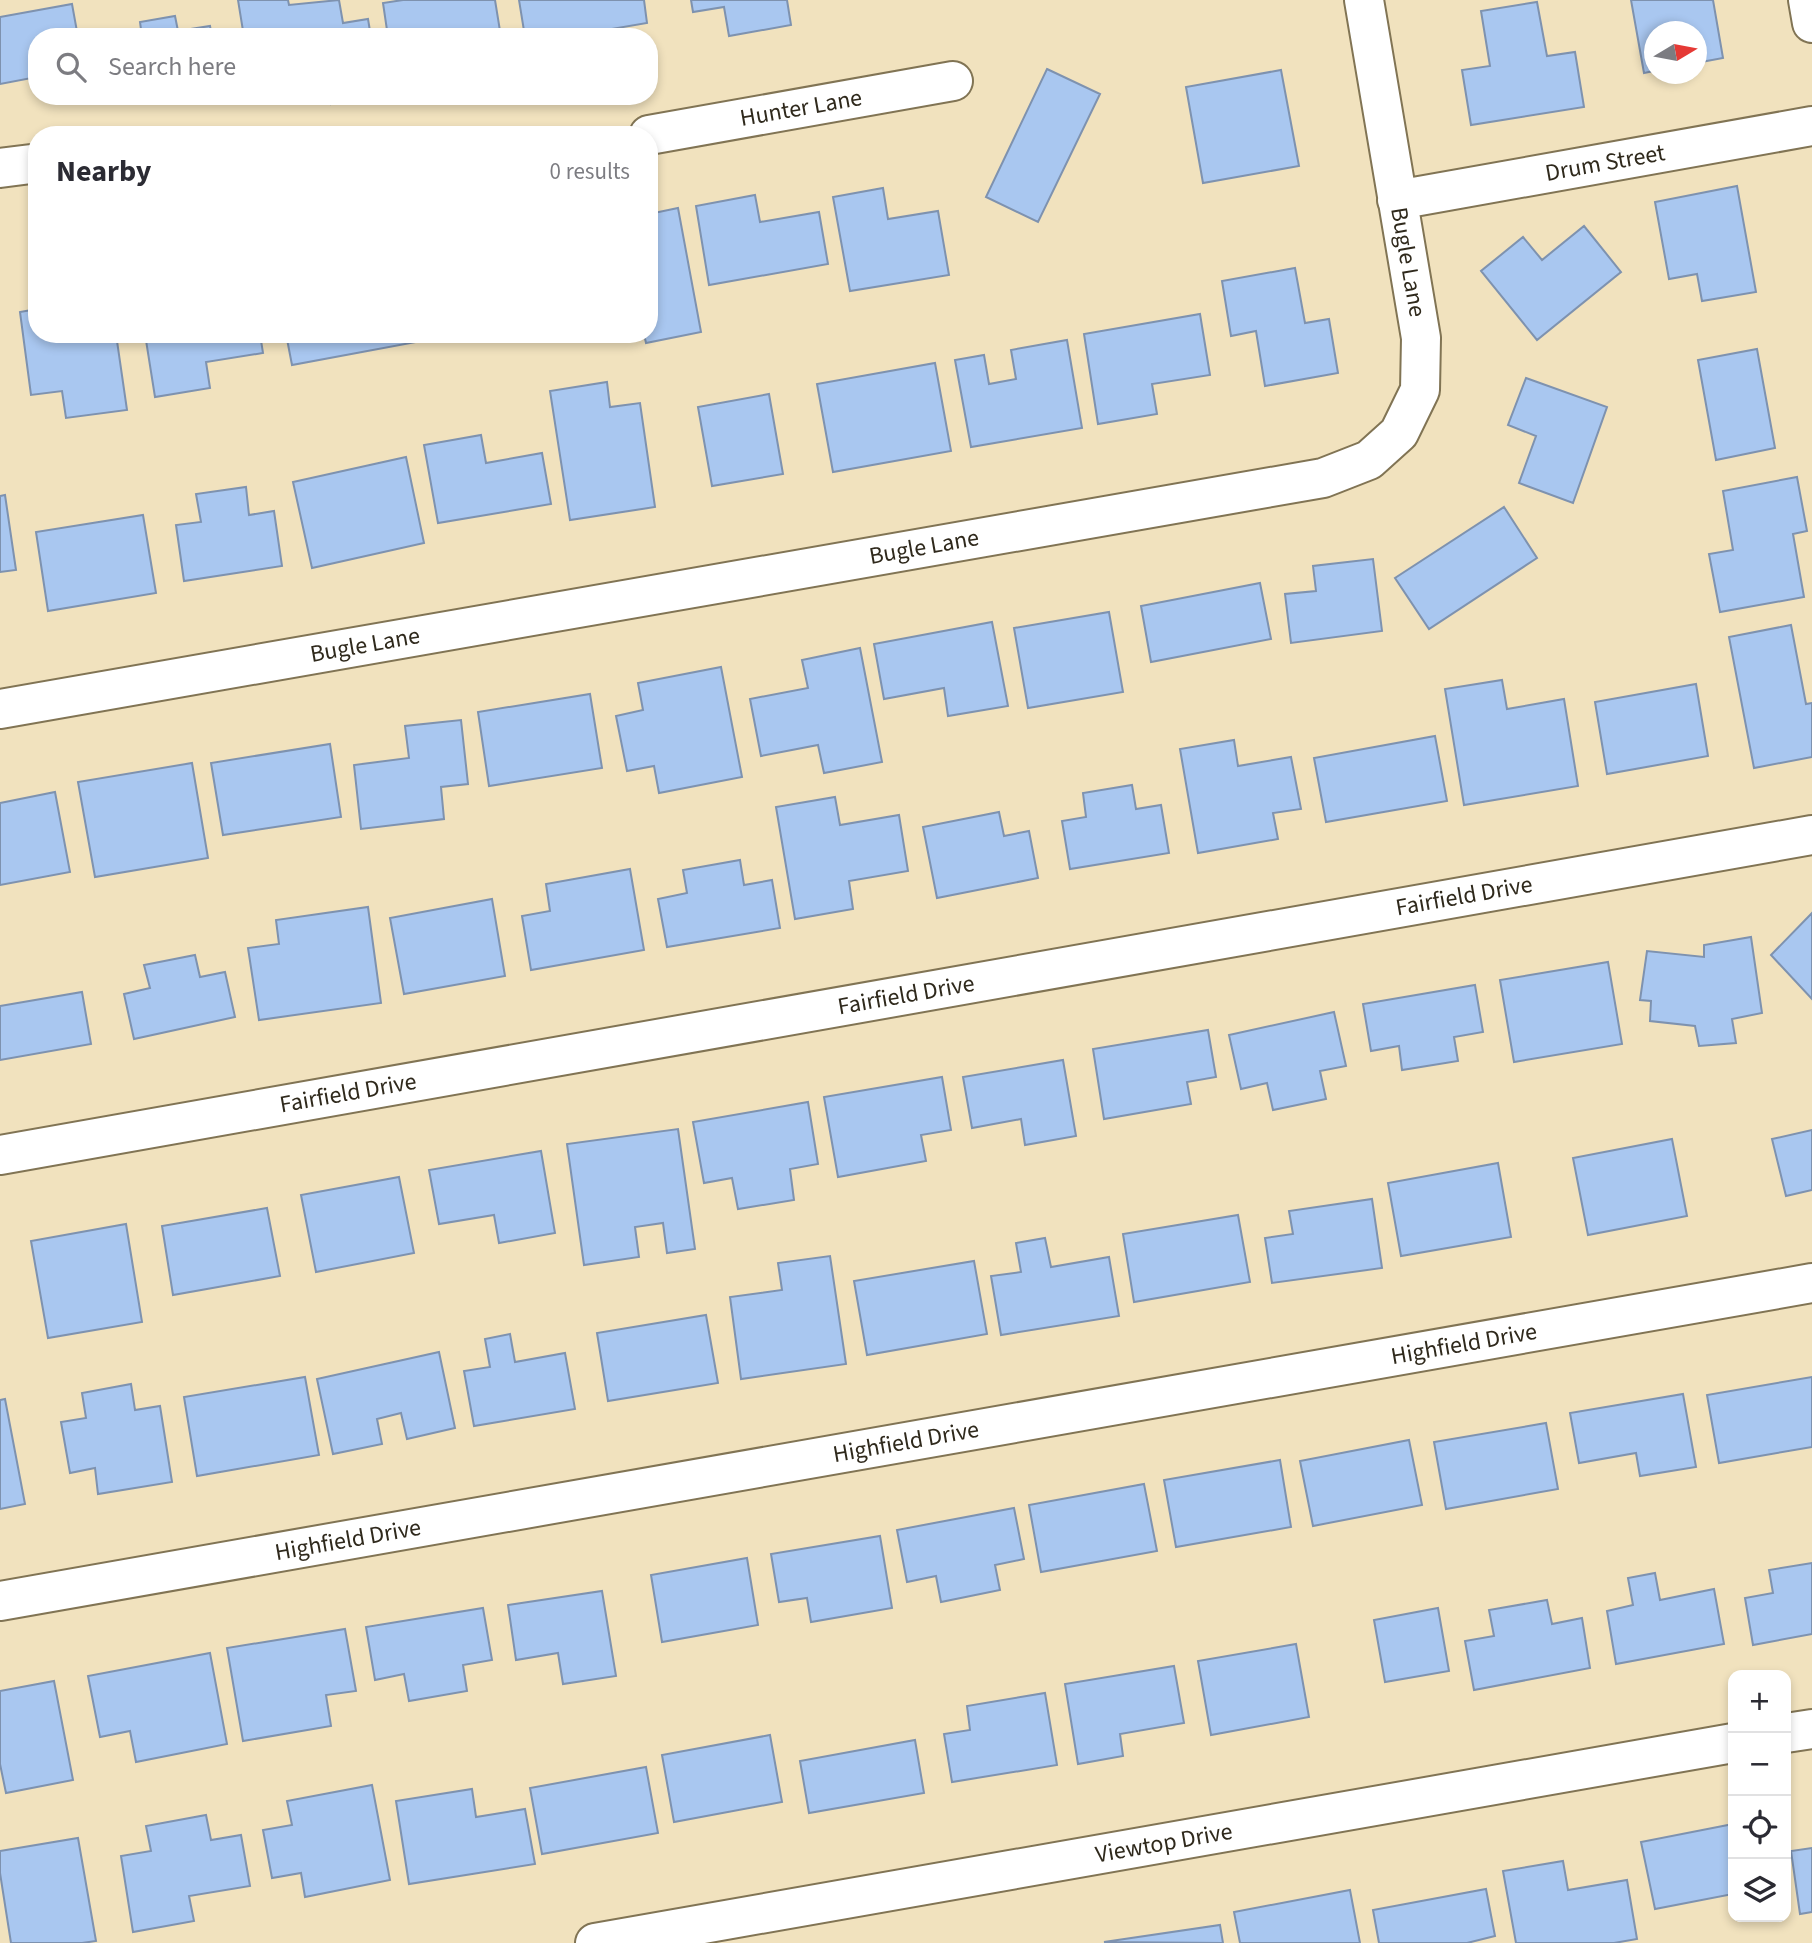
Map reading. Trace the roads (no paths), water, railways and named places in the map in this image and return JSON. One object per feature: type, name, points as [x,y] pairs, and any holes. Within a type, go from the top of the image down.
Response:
[{"type":"street","name":"Bugle Lane","points":[[0,709],[1323,478],[1369,460],[1399,433],[1420,390],[1421,338],[1364,0]]},
{"type":"street","points":[[1808,0],[1812,23]]},
{"type":"street","name":"Hunter Lane","points":[[658,133],[953,81]]},
{"type":"street","name":"Drum Street","points":[[1397,200],[1812,126]]},
{"type":"street","points":[[0,168],[28,164]]},
{"type":"street","name":"Fairfield Drive","points":[[0,1155],[1812,835]]},
{"type":"street","name":"Highfield Drive","points":[[0,1601],[1812,1283]]},
{"type":"street","points":[[1791,1732],[1812,1729]]},
{"type":"street","name":"Viewtop Drive","points":[[595,1943],[1728,1744]]}]
